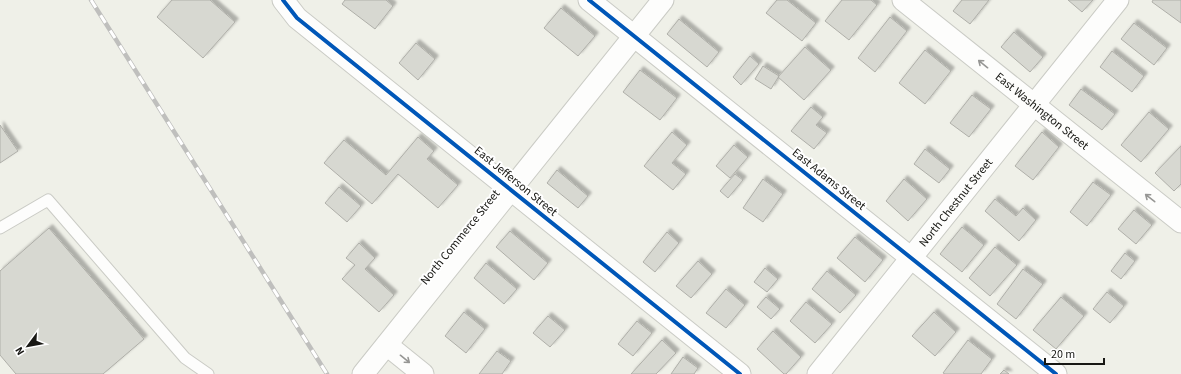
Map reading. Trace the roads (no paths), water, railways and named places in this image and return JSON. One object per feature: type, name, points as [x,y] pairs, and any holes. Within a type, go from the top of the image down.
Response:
[{"type":"street","name":"East Jefferson Street","points":[[283,0],[297,18],[740,374]]},
{"type":"street","name":"East Adams Street","points":[[589,0],[1056,374]]},
{"type":"street","name":"North Commerce Street","points":[[363,374],[663,0]]},
{"type":"street","name":"East Washington Street","points":[[903,0],[1181,222]]},
{"type":"street","name":"North Chestnut Street","points":[[818,374],[1118,0]]},
{"type":"street","points":[[387,345],[423,374]]},
{"type":"lane","points":[[0,228],[48,200],[185,358],[208,374]]},
{"type":"railway","points":[[91,0],[327,374]]}]
